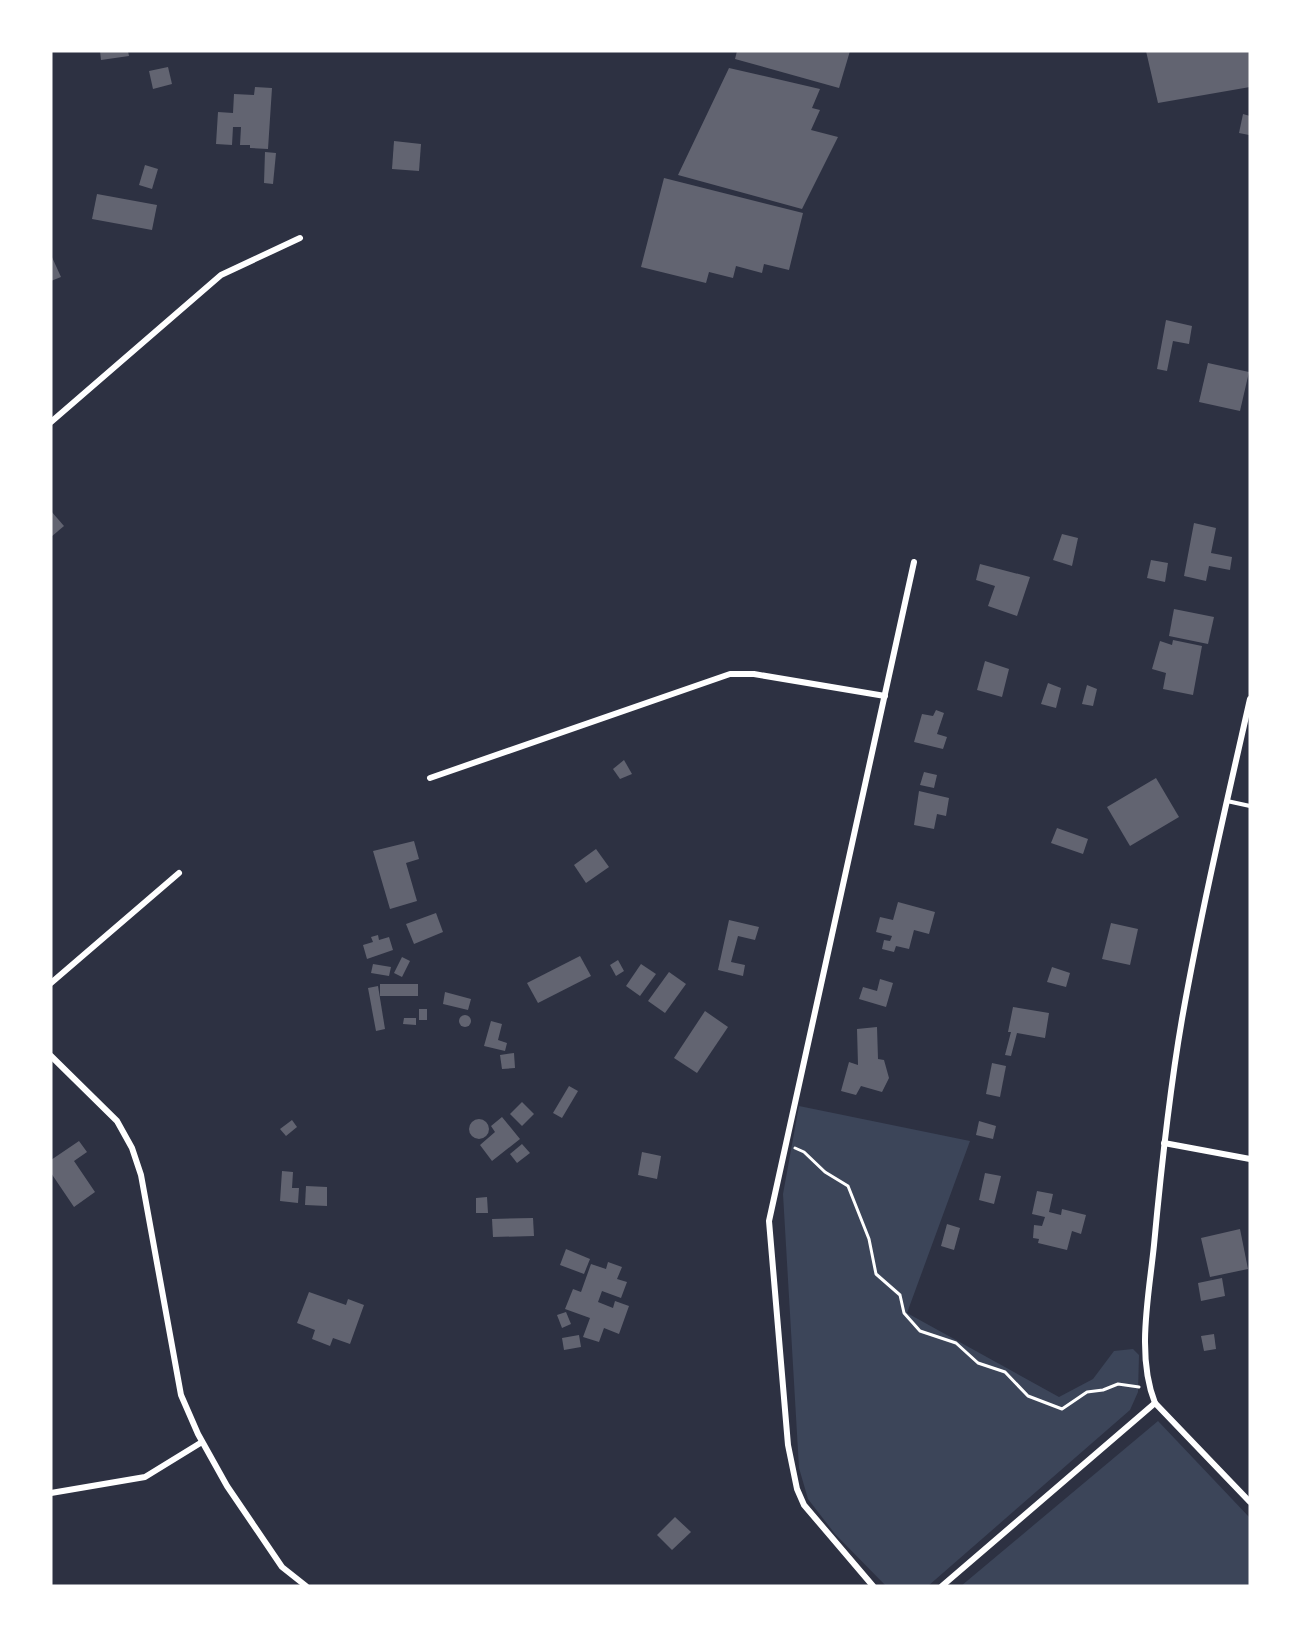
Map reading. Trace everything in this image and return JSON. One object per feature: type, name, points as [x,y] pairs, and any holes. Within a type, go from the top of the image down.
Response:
[{"type":"street","points":[[51,422],[221,275],[300,238]]},
{"type":"street","points":[[873,1586],[804,1505],[800,1497],[788,1445],[769,1221],[914,562]]},
{"type":"street","points":[[430,778],[730,674],[754,674],[885,696]]},
{"type":"street","points":[[1250,699],[1194,956],[1164,1143],[1147,1321],[1149,1388],[1155,1403],[1250,1502]]},
{"type":"street","points":[[51,983],[179,873]]},
{"type":"street","points":[[51,1056],[117,1120],[132,1148],[141,1175],[181,1395],[202,1442],[227,1486],[282,1567],[306,1586]]},
{"type":"street","points":[[1164,1143],[1250,1160]]},
{"type":"street","points":[[942,1586],[1155,1403]]},
{"type":"street","points":[[51,1493],[145,1477],[202,1442]]},
{"type":"lane","points":[[1227,801],[1250,806]]},
{"type":"path","points":[[786,1144],[804,1152],[825,1172],[848,1186],[869,1239],[876,1274],[900,1295],[904,1313],[920,1331],[956,1343],[978,1364],[1005,1372],[1028,1396],[1062,1409],[1087,1392],[1102,1390],[1118,1384],[1149,1388]]},
{"type":"shaded area","points":[[799,1106],[970,1141],[907,1313],[1059,1397],[1093,1379],[1114,1351],[1133,1349],[1139,1355],[1138,1392],[1130,1410],[928,1586],[886,1586],[835,1534],[808,1499],[799,1468],[783,1194]]},
{"type":"shaded area","points":[[1158,1421],[1250,1518],[1250,1586],[961,1586]]},
{"type":"building","points":[[100,51],[128,51],[129,56],[101,60]]},
{"type":"building","points":[[737,51],[850,51],[839,88],[735,59]]},
{"type":"building","points":[[1146,51],[1250,51],[1250,87],[1158,103]]},
{"type":"building","points":[[168,67],[172,84],[153,89],[149,71]]},
{"type":"building","points":[[729,68],[820,89],[812,108],[820,110],[811,130],[838,137],[802,209],[678,175]]},
{"type":"building","points":[[255,87],[272,88],[268,149],[240,145],[241,127],[233,127],[232,145],[216,144],[218,112],[233,113],[234,94],[254,95]]},
{"type":"building","points":[[1243,114],[1250,116],[1249,135],[1239,133]]},
{"type":"building","points":[[394,141],[421,144],[419,171],[392,169]]},
{"type":"building","points":[[265,152],[276,153],[273,184],[264,183]]},
{"type":"building","points":[[145,165],[158,169],[152,189],[139,185]]},
{"type":"building","points":[[664,178],[803,213],[789,270],[764,264],[762,273],[736,266],[733,278],[709,272],[706,283],[641,267]]},
{"type":"building","points":[[97,194],[157,205],[152,230],[92,219]]},
{"type":"building","points":[[51,255],[61,277],[51,281]]},
{"type":"building","points":[[1166,320],[1192,326],[1189,344],[1173,341],[1167,371],[1157,369]]},
{"type":"building","points":[[1208,363],[1249,372],[1240,411],[1199,402]]},
{"type":"building","points":[[51,511],[64,526],[51,537]]},
{"type":"building","points":[[1194,523],[1216,528],[1211,553],[1232,557],[1230,570],[1209,566],[1206,581],[1184,576]]},
{"type":"building","points":[[1062,534],[1078,538],[1072,566],[1053,560]]},
{"type":"building","points":[[1151,560],[1168,563],[1165,582],[1147,578]]},
{"type":"building","points":[[980,564],[1030,577],[1017,616],[988,606],[995,586],[976,580]]},
{"type":"building","points":[[1174,609],[1214,617],[1208,644],[1169,636]]},
{"type":"building","points":[[1173,640],[1202,646],[1193,695],[1163,689],[1166,673],[1152,669],[1160,641],[1172,645]]},
{"type":"building","points":[[985,661],[1009,669],[1002,697],[977,690]]},
{"type":"building","points":[[1048,683],[1061,688],[1056,708],[1041,704]]},
{"type":"building","points":[[1087,685],[1097,689],[1093,706],[1082,704]]},
{"type":"building","points":[[936,710],[944,713],[937,734],[947,737],[943,749],[914,742],[922,714],[933,716]]},
{"type":"building","points":[[624,760],[632,774],[620,779],[613,769]]},
{"type":"building","points":[[924,772],[937,775],[934,788],[920,785]]},
{"type":"building","points":[[1156,778],[1179,817],[1130,846],[1107,807]]},
{"type":"building","points":[[919,791],[949,798],[946,816],[937,814],[934,829],[914,825]]},
{"type":"building","points":[[1057,828],[1088,839],[1083,854],[1051,843]]},
{"type":"building","points":[[414,841],[419,859],[406,863],[417,901],[390,909],[373,851]]},
{"type":"building","points":[[596,849],[609,867],[586,883],[574,865]]},
{"type":"building","points":[[898,902],[935,912],[929,934],[914,930],[909,949],[896,946],[894,952],[882,949],[884,940],[890,941],[892,936],[876,932],[880,917],[893,920]]},
{"type":"building","points":[[436,913],[443,932],[414,944],[406,924]]},
{"type":"building","points":[[729,920],[759,927],[755,940],[738,936],[731,962],[745,965],[743,976],[718,970]]},
{"type":"building","points":[[1111,923],[1138,929],[1130,965],[1102,959]]},
{"type":"building","points":[[378,935],[379,940],[389,937],[393,950],[367,959],[363,945],[373,942],[371,937]]},
{"type":"building","points":[[580,956],[591,976],[538,1003],[527,983]]},
{"type":"building","points":[[402,957],[410,961],[402,977],[394,973]]},
{"type":"building","points":[[618,960],[624,971],[616,976],[610,965]]},
{"type":"building","points":[[373,964],[391,967],[389,976],[371,973]]},
{"type":"building","points":[[641,964],[656,974],[640,996],[626,986]]},
{"type":"building","points":[[1052,967],[1070,973],[1066,987],[1047,982]]},
{"type":"building","points":[[669,972],[686,984],[665,1013],[648,1001]]},
{"type":"building","points":[[880,979],[893,983],[886,1007],[859,999],[863,987],[877,991]]},
{"type":"building","points":[[380,984],[418,984],[418,996],[380,996]]},
{"type":"building","points":[[378,986],[385,1029],[376,1031],[368,988]]},
{"type":"building","points":[[445,992],[471,999],[468,1010],[443,1004]]},
{"type":"building","points":[[1013,1007],[1049,1013],[1045,1038],[1017,1033],[1011,1056],[1005,1055],[1011,1032],[1008,1032]]},
{"type":"building","points":[[419,1009],[427,1009],[427,1020],[419,1020]]},
{"type":"building","points":[[705,1011],[728,1027],[697,1073],[674,1058]]},
{"type":"building","points":[[467,1015],[471,1021],[467,1027],[463,1027],[459,1019]]},
{"type":"building","points":[[404,1018],[416,1018],[416,1025],[403,1024]]},
{"type":"building","points":[[491,1021],[502,1024],[498,1040],[507,1043],[505,1051],[484,1046]]},
{"type":"building","points":[[877,1027],[878,1059],[884,1060],[889,1078],[882,1092],[861,1086],[856,1095],[841,1091],[849,1062],[858,1065],[857,1029]]},
{"type":"building","points":[[514,1053],[515,1068],[502,1069],[500,1055]]},
{"type":"building","points":[[992,1063],[1006,1066],[1000,1097],[986,1094]]},
{"type":"building","points":[[569,1086],[578,1091],[562,1118],[553,1113]]},
{"type":"building","points":[[522,1102],[534,1114],[522,1126],[510,1114]]},
{"type":"building","points":[[502,1117],[520,1139],[492,1161],[480,1145],[495,1132],[491,1126]]},
{"type":"building","points":[[479,1119],[486,1122],[489,1129],[486,1136],[479,1139],[472,1136],[469,1129],[472,1122]]},
{"type":"building","points":[[292,1120],[297,1127],[286,1136],[280,1129]]},
{"type":"building","points":[[979,1121],[996,1126],[993,1139],[976,1135]]},
{"type":"building","points":[[79,1141],[87,1152],[74,1161],[95,1192],[74,1207],[51,1173],[51,1160]]},
{"type":"building","points":[[522,1144],[530,1153],[517,1163],[510,1154]]},
{"type":"building","points":[[642,1152],[661,1156],[657,1179],[638,1175]]},
{"type":"building","points":[[282,1171],[293,1172],[292,1188],[299,1188],[298,1203],[280,1201]]},
{"type":"building","points":[[985,1173],[1001,1176],[994,1204],[979,1200]]},
{"type":"building","points":[[306,1186],[327,1187],[327,1206],[305,1205]]},
{"type":"building","points":[[1037,1191],[1053,1194],[1049,1212],[1061,1215],[1062,1209],[1086,1215],[1081,1234],[1072,1231],[1067,1250],[1038,1243],[1039,1239],[1033,1238],[1034,1225],[1042,1226],[1045,1217],[1032,1214]]},
{"type":"building","points":[[487,1197],[488,1213],[476,1213],[476,1198]]},
{"type":"building","points":[[533,1218],[534,1236],[493,1237],[492,1219]]},
{"type":"building","points":[[947,1224],[960,1228],[954,1250],[941,1246]]},
{"type":"building","points":[[1240,1229],[1248,1269],[1210,1277],[1201,1238]]},
{"type":"building","points":[[566,1249],[590,1259],[584,1274],[560,1265]]},
{"type":"building","points":[[608,1262],[622,1267],[617,1279],[627,1282],[621,1298],[602,1291],[598,1302],[613,1308],[615,1301],[629,1306],[619,1334],[604,1328],[599,1342],[583,1337],[590,1318],[565,1309],[573,1289],[581,1292],[591,1264],[606,1269]]},
{"type":"building","points":[[1222,1278],[1225,1296],[1201,1301],[1198,1283]]},
{"type":"building","points":[[309,1292],[346,1305],[348,1299],[364,1305],[350,1344],[333,1338],[330,1346],[312,1339],[315,1330],[297,1323]]},
{"type":"building","points":[[566,1312],[571,1324],[562,1328],[557,1315]]},
{"type":"building","points":[[1214,1334],[1216,1349],[1204,1351],[1201,1336]]},
{"type":"building","points":[[579,1335],[581,1347],[564,1350],[562,1338]]},
{"type":"building","points":[[675,1517],[691,1532],[672,1550],[657,1535]]}]
